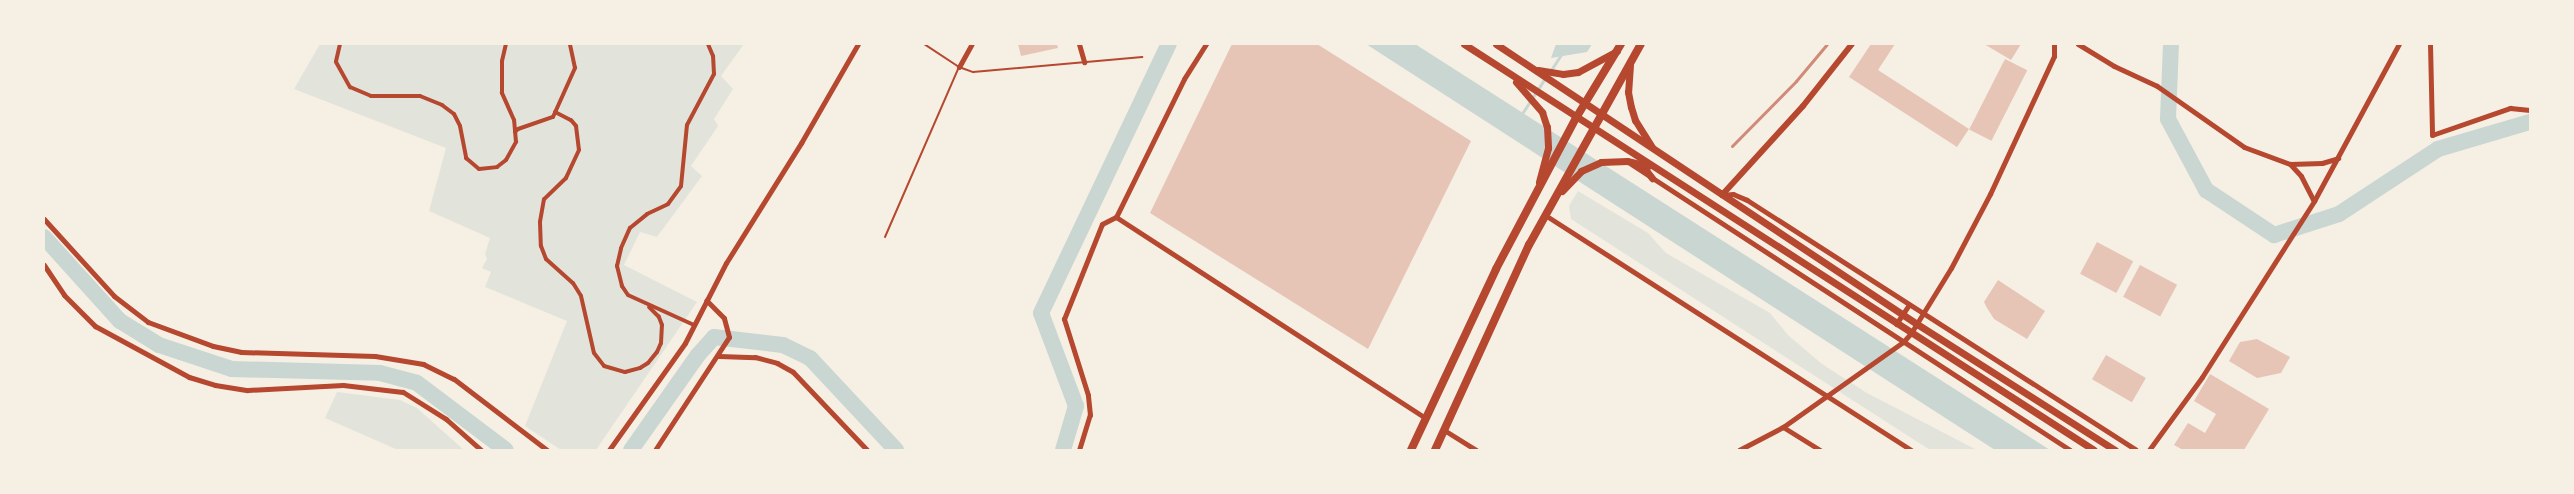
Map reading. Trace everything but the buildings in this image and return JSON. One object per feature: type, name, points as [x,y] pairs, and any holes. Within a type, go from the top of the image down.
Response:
[{"type":"main road","points":[[1464,44],[1505,71],[1528,90],[1553,103],[1656,168],[2094,450]]},
{"type":"main road","points":[[1496,44],[1917,324],[2115,450]]},
{"type":"main road","points":[[1561,190],[1581,147],[1641,44]]},
{"type":"main road","points":[[1537,70],[1563,74],[1585,69],[1619,47]]},
{"type":"main road","points":[[1619,47],[1631,60]]},
{"type":"main road","points":[[1541,180],[1619,47]]},
{"type":"main road","points":[[1631,60],[1628,81],[1631,107],[1635,120],[1656,151]]},
{"type":"main road","points":[[1411,450],[1496,269],[1537,192],[1541,180],[1548,148],[1547,127],[1542,112],[1528,90]]},
{"type":"main road","points":[[1629,151],[1652,178]]},
{"type":"main road","points":[[1435,450],[1497,312],[1552,201],[1581,171],[1604,162],[1627,161],[1656,168]]},
{"type":"street","points":[[340,44],[336,62],[350,87],[371,96],[420,96],[442,105],[454,114],[460,126],[466,158],[479,169],[497,166],[506,160],[516,142],[514,120],[502,93],[502,61],[506,44]]},
{"type":"street","points":[[515,133],[518,129],[553,117],[575,68],[570,44]]},
{"type":"street","points":[[695,326],[635,301],[622,286],[618,276],[618,258],[630,228],[647,214],[668,204],[681,186],[687,124],[714,74],[713,56],[708,44]]},
{"type":"street","points":[[609,450],[695,326],[726,262],[801,144],[858,44]]},
{"type":"street","points":[[959,67],[972,44]]},
{"type":"street","points":[[1079,44],[1084,62]]},
{"type":"street","points":[[1079,450],[1090,415],[1088,395],[1064,319],[1102,224],[1116,217],[1184,79],[1206,44]]},
{"type":"street","points":[[1722,195],[1803,106],[1852,44]]},
{"type":"street","points":[[1739,450],[1783,427],[1903,342],[1911,333],[1990,194],[2040,89],[2054,56],[2054,44]]},
{"type":"street","points":[[2078,44],[2114,66],[2157,86],[2244,147],[2290,164],[2322,163],[2338,158]]},
{"type":"street","points":[[2149,450],[2202,377],[2314,201],[2399,44]]},
{"type":"street","points":[[2430,44],[2432,135],[2510,108],[2530,110]]},
{"type":"street","points":[[555,112],[571,120],[576,126],[579,150],[566,178],[544,199],[540,222],[541,246],[546,259],[573,283],[580,296],[594,353],[604,366],[625,372],[648,363],[657,352],[663,335],[659,317],[649,307]]},
{"type":"street","points":[[1627,161],[2070,450]]},
{"type":"street","points":[[2290,164],[2301,176],[2314,201]]},
{"type":"street","points":[[1722,195],[1733,194],[1747,200],[2136,450]]},
{"type":"street","points":[[1545,215],[1911,450]]},
{"type":"street","points":[[1116,217],[1426,418]]},
{"type":"street","points":[[44,219],[114,296],[141,319],[213,346],[241,352],[375,356],[423,364],[454,379],[547,450]]},
{"type":"street","points":[[44,265],[64,295],[95,326],[174,370],[215,386],[265,391],[314,385],[389,389],[417,399],[481,450]]},
{"type":"street","points":[[655,450],[719,356],[729,333],[720,312],[706,300]]},
{"type":"street","points":[[1896,324],[1908,305]]},
{"type":"street","points":[[719,356],[755,357],[777,363],[793,372],[867,450]]},
{"type":"street","points":[[2072,424],[2079,414]]},
{"type":"street","points":[[1783,427],[1820,450]]},
{"type":"street","points":[[1444,430],[1476,450]]},
{"type":"lane","points":[[924,44],[959,67],[973,72],[1142,57]]},
{"type":"lane","points":[[885,237],[959,67]]},
{"type":"shaded area","points":[[320,44],[744,44],[721,76],[733,89],[714,119],[718,126],[691,166],[702,176],[657,237],[640,232],[624,265],[697,302],[596,450],[561,450],[525,426],[567,321],[485,287],[491,272],[482,268],[487,259],[485,254],[490,238],[429,211],[446,148],[294,89]]},
{"type":"shaded area","points":[[1366,44],[1415,44],[2050,450],[1995,450]]},
{"type":"shaded area","points":[[1556,44],[1592,44],[1587,52],[1551,58]]},
{"type":"shaded area","points":[[1578,191],[1648,233],[1666,253],[1770,313],[1788,335],[1822,364],[1867,393],[1977,450],[1930,450],[1571,219],[1569,206]]},
{"type":"shaded area","points":[[337,392],[400,400],[417,408],[464,450],[398,450],[325,418]]},
{"type":"waterway","points":[[1063,450],[1076,406],[1041,313],[1169,44]]},
{"type":"waterway","points":[[2171,44],[2168,119],[2206,190],[2274,235],[2339,214],[2438,149],[2530,122]]},
{"type":"waterway","points":[[1551,70],[1562,53]]},
{"type":"waterway","points":[[1521,115],[1545,78]]},
{"type":"waterway","points":[[44,237],[120,321],[159,345],[232,369],[380,373],[417,383],[506,450]]},
{"type":"waterway","points":[[631,450],[698,355],[714,337],[783,345],[810,358],[896,450]]},
{"type":"railway","points":[[1732,146],[1796,81],[1827,44]]}]
